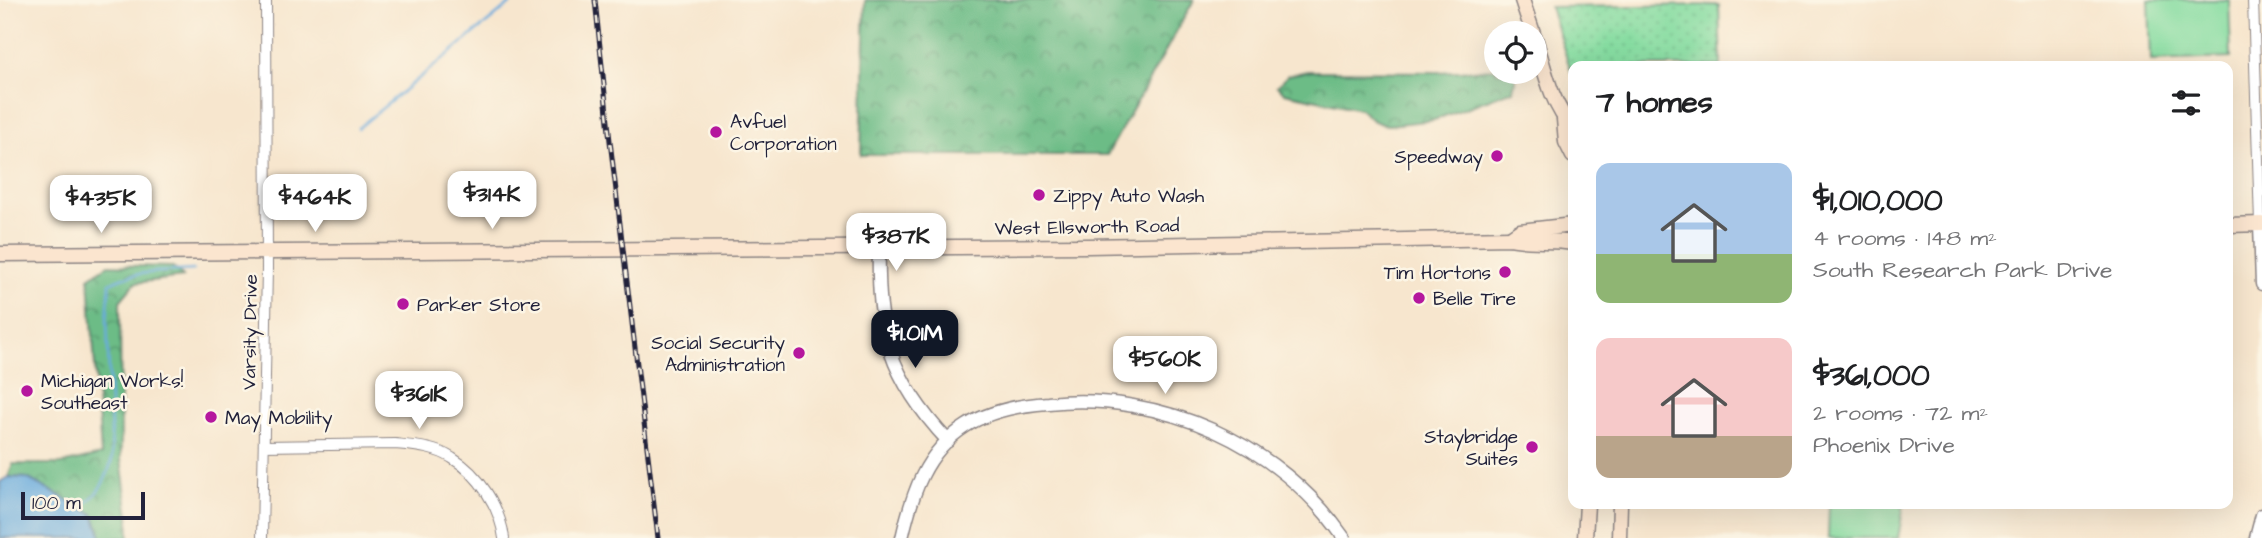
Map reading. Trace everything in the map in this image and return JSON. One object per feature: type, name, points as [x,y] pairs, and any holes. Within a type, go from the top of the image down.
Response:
[{"type":"main road","points":[[1522,0],[1529,21]]},
{"type":"main road","points":[[1547,75],[1568,121]]},
{"type":"main road","points":[[2233,225],[2261,223]]},
{"type":"main road","name":"West Ellsworth Road","points":[[1510,238],[1520,231],[1568,226]]},
{"type":"main road","name":"West Ellsworth Road","points":[[0,254],[1078,246],[1510,238],[1568,242]]},
{"type":"main road","points":[[1585,538],[1587,509]]},
{"type":"main road","points":[[1619,538],[1620,509]]},
{"type":"street","name":"Varsity Drive","points":[[262,538],[267,252],[266,0]]},
{"type":"street","points":[[2253,0],[2262,284]]},
{"type":"street","points":[[879,246],[880,300],[893,361],[916,404],[948,441]]},
{"type":"street","points":[[902,538],[921,475],[948,441],[967,425],[989,415],[1037,404],[1087,401],[1123,404],[1163,412],[1214,430],[1274,466],[1321,508],[1344,538]]},
{"type":"street","points":[[264,446],[395,444],[439,452],[452,458],[480,483],[493,503],[504,538]]},
{"type":"street","points":[[2256,538],[2262,515]]},
{"type":"green space","points":[[865,0],[1194,0],[1107,155],[861,155]]},
{"type":"green space","points":[[2149,0],[2229,0],[2231,58],[2151,61]]},
{"type":"green space","points":[[1719,5],[1721,61],[1568,62],[1550,7]]},
{"type":"green space","points":[[1484,70],[1484,84],[1514,84],[1513,90],[1434,120],[1389,125],[1372,120],[1360,109],[1285,93],[1277,86],[1288,75],[1309,71]]},
{"type":"green space","points":[[108,265],[173,267],[183,277],[135,283],[120,301],[121,460],[129,516],[129,538],[99,538],[101,533],[77,504],[27,478],[8,477],[13,464],[62,464],[101,455],[89,278]]},
{"type":"green space","points":[[1829,509],[1903,509],[1898,538],[1828,538]]},
{"type":"water","points":[[8,477],[27,478],[93,514],[101,534],[99,538],[0,538],[0,482]]},
{"type":"waterway","points":[[358,128],[515,0]]},
{"type":"waterway","points":[[79,508],[101,487],[112,459],[107,319],[110,283],[139,274],[193,270]]},
{"type":"railway","points":[[595,0],[658,538]]},
{"type":"place","name":"Avfuel Corporation","points":[[716,132]]},
{"type":"place","name":"Speedway","points":[[1497,156]]},
{"type":"place","name":"Zippy Auto Wash","points":[[1039,195]]},
{"type":"place","name":"Tim Hortons","points":[[1505,272]]},
{"type":"place","name":"Belle Tire","points":[[1419,298]]},
{"type":"place","name":"Parker Store","points":[[403,304]]},
{"type":"place","name":"Social Security Administration","points":[[799,353]]},
{"type":"place","name":"Michigan Works! Southeast","points":[[27,391]]},
{"type":"place","name":"May Mobility","points":[[211,417]]},
{"type":"place","name":"Staybridge Suites","points":[[1532,447]]}]
